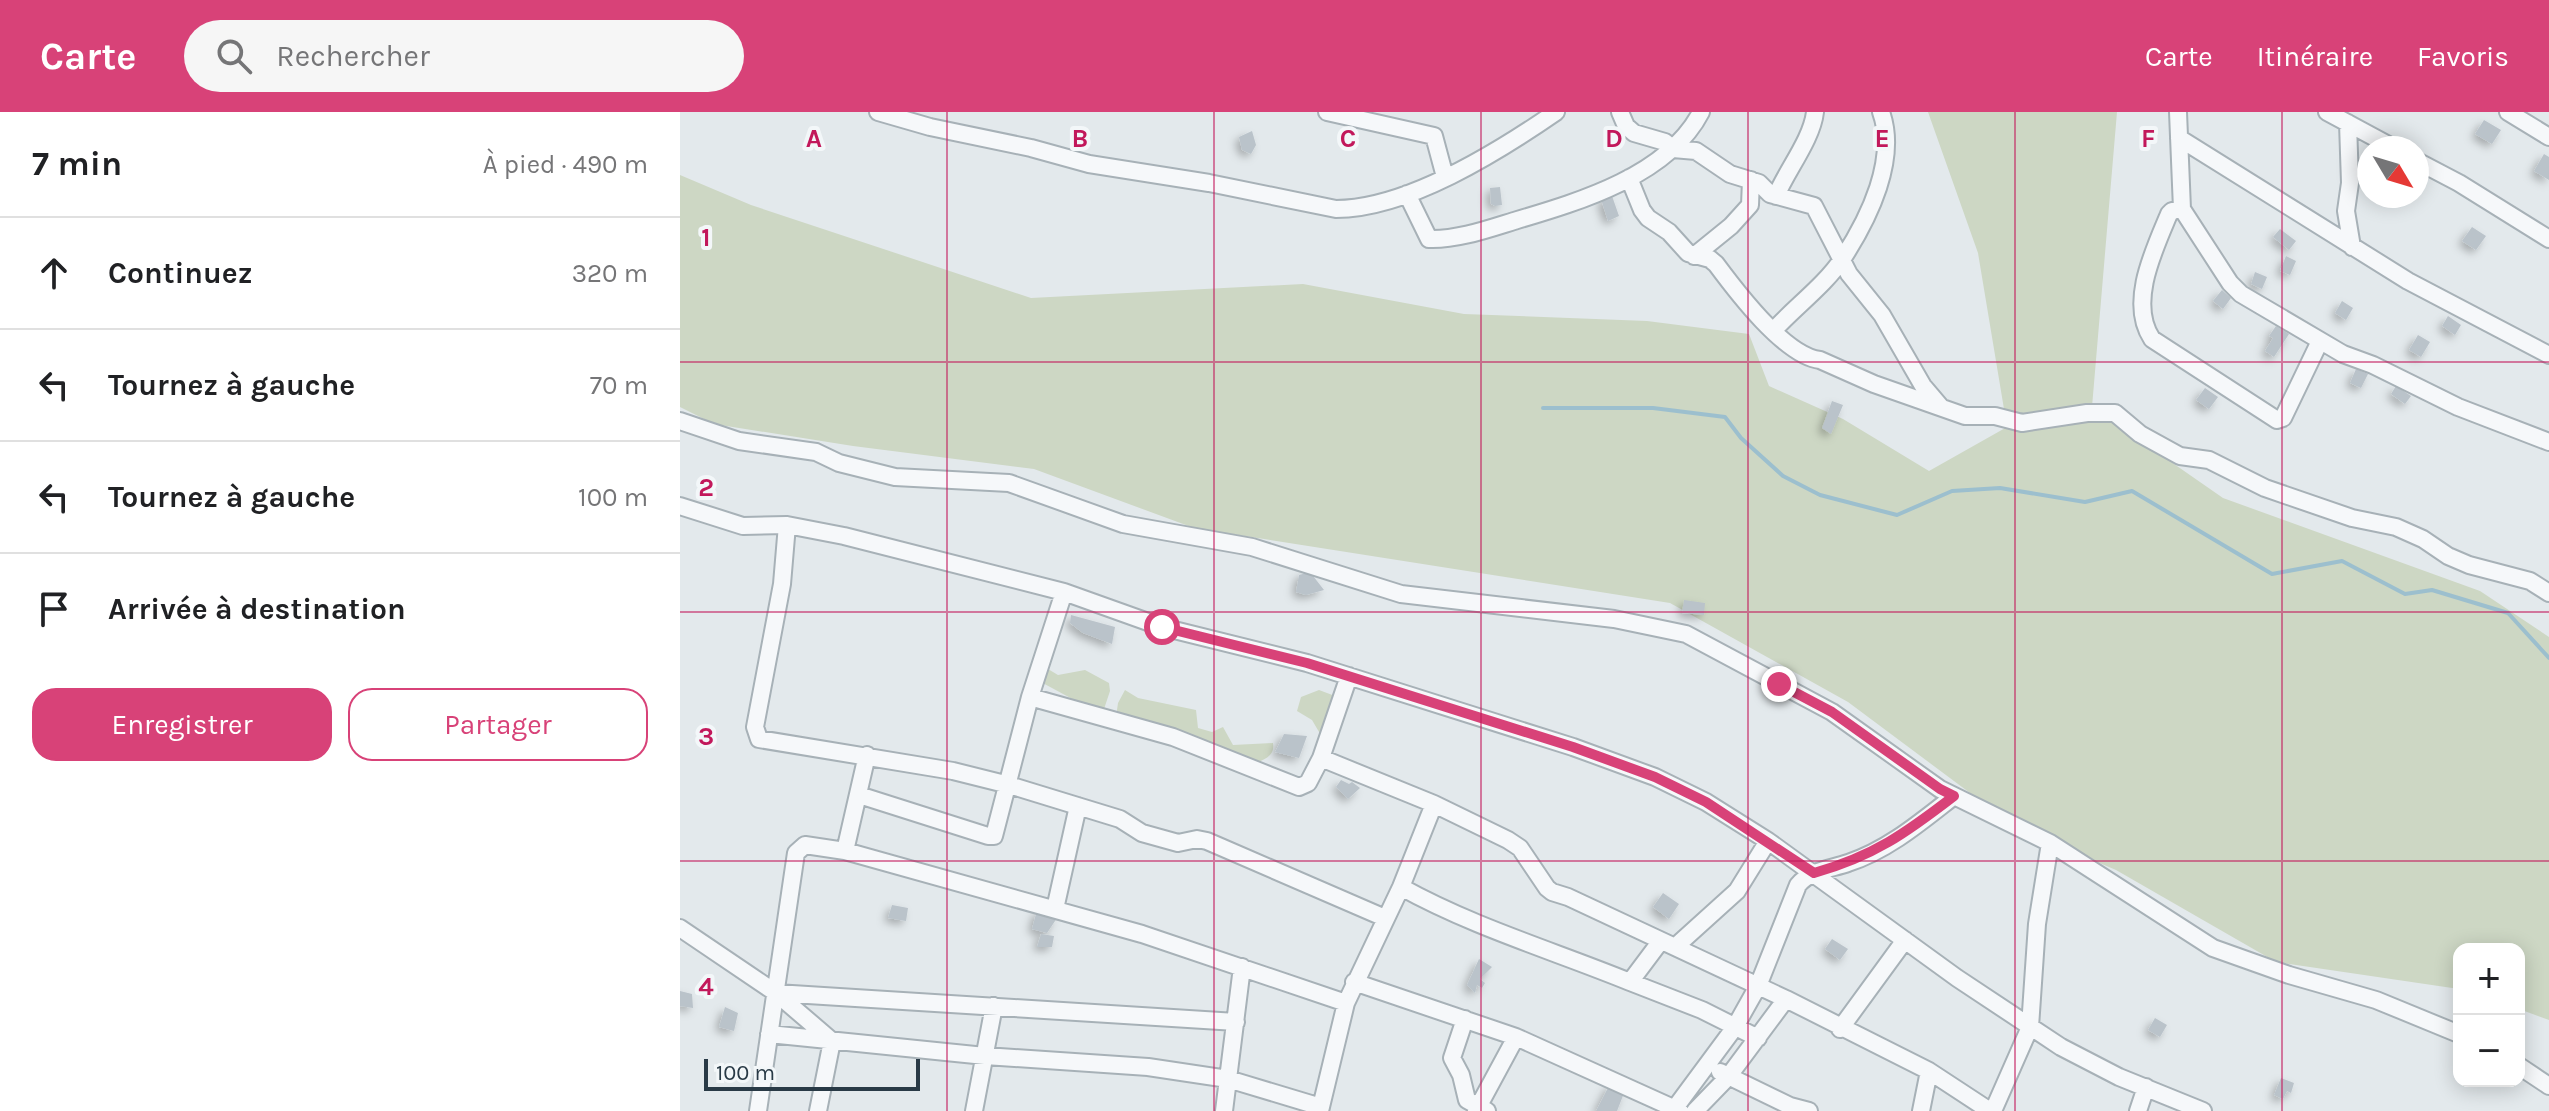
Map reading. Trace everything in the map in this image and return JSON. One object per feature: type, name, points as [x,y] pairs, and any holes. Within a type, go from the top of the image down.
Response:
[{"type":"street","points":[[878,112],[1089,164],[1209,183],[1336,209],[1369,206],[1407,194],[1487,156],[1556,112]]},
{"type":"street","points":[[1327,112],[1434,136],[1445,177]]},
{"type":"street","points":[[1620,112],[1626,126],[1634,133],[1665,142],[1673,149],[1696,151],[1730,174],[1751,180],[1776,196],[1814,206],[1854,281],[1882,315],[1923,386],[1941,407]]},
{"type":"street","points":[[1407,194],[1427,236],[1433,239],[1485,230],[1582,200],[1629,178],[1673,149],[1701,112]]},
{"type":"street","points":[[1776,196],[1787,170],[1804,144],[1815,112]]},
{"type":"street","points":[[1774,330],[1842,259],[1873,201],[1885,166],[1888,144],[1881,112]]},
{"type":"street","points":[[2178,112],[2182,209],[2230,283],[2241,294],[2320,341],[2458,407],[2549,442]]},
{"type":"street","points":[[2327,112],[2372,136]]},
{"type":"street","points":[[2508,112],[2549,137]]},
{"type":"street","points":[[2348,123],[2350,183],[2346,211],[2352,247]]},
{"type":"street","points":[[2179,138],[2408,281],[2549,355]]},
{"type":"street","points":[[2429,167],[2549,239]]},
{"type":"street","points":[[1629,178],[1648,218],[1669,232],[1694,256],[1710,259],[1716,264],[1739,296],[1774,330],[1812,359],[1965,416],[1995,416],[2022,423],[2112,412],[2170,452],[2209,460],[2265,488],[2326,509],[2396,527],[2423,539],[2448,556],[2486,570],[2522,578],[2549,593]]},
{"type":"street","points":[[1694,256],[1731,226],[1750,205],[1751,180]]},
{"type":"street","points":[[2182,209],[2169,214],[2146,277],[2142,304],[2147,332],[2152,339],[2277,420],[2283,418],[2320,341]]},
{"type":"street","points":[[680,421],[739,441],[816,452],[839,463],[895,477],[1009,483],[1123,524],[1252,547],[1401,594],[1614,619],[1676,631],[1710,644],[1832,712],[1940,789],[2050,843],[2213,948],[2289,975],[2376,1000],[2453,1032]]},
{"type":"street","points":[[680,506],[743,526],[787,525],[844,536],[1064,592],[1162,627],[1349,676],[1573,747],[1655,777],[1706,802],[1768,841],[1860,910],[2030,1027],[2095,1065],[2203,1111]]},
{"type":"street","points":[[787,525],[782,584],[755,727],[759,739],[953,771],[1120,819],[1142,833],[1178,843],[1197,839],[1207,841],[1385,918]]},
{"type":"street","points":[[859,795],[991,837],[998,829],[1030,697],[1064,592]]},
{"type":"street","points":[[1030,697],[1173,737],[1299,787],[1308,783],[1321,758],[1349,676]]},
{"type":"street","points":[[845,851],[867,755]]},
{"type":"street","points":[[1321,758],[1434,804],[1520,848],[1552,892],[1786,999],[1840,1029],[1929,1071],[1992,1111],[2030,1027],[2037,924],[2050,843]]},
{"type":"street","points":[[1354,982],[1516,1037],[1678,1110],[1735,1027],[1758,986],[1798,885],[1804,877],[1877,851],[1954,796]]},
{"type":"street","points":[[769,1034],[985,1056],[1148,1067],[1228,1079],[1321,1109],[1346,1003],[1401,887],[1434,804]]},
{"type":"street","points":[[1055,909],[1078,806]]},
{"type":"street","points":[[1630,982],[1668,945],[1737,891],[1768,841]]},
{"type":"street","points":[[758,1111],[796,853],[805,845],[845,851],[1142,934],[1346,1003]]},
{"type":"street","points":[[1401,887],[1469,921],[1702,1010],[1758,1038]]},
{"type":"street","points":[[680,928],[776,993],[832,1041]]},
{"type":"street","points":[[1840,1029],[1905,940]]},
{"type":"street","points":[[1224,1111],[1242,967]]},
{"type":"street","points":[[776,993],[1236,1022]]},
{"type":"street","points":[[1695,1111],[1728,1077],[1786,999]]},
{"type":"street","points":[[974,1111],[994,1006]]},
{"type":"street","points":[[1465,1019],[1452,1058],[1461,1075],[1464,1096],[1481,1109],[1516,1037]]},
{"type":"street","points":[[818,1111],[832,1041]]},
{"type":"street","points":[[1709,1065],[1790,1106],[1809,1111]]},
{"type":"street","points":[[2525,1070],[2549,1086]]},
{"type":"street","points":[[1921,1111],[1929,1071]]},
{"type":"street","points":[[2138,1111],[2146,1087]]},
{"type":"green space","points":[[1928,112],[2117,112],[2092,407],[2223,498],[2480,591],[2549,637],[2549,1020],[2525,1011],[2525,943],[2453,943],[2453,988],[2276,962],[2116,870],[2017,828],[1848,702],[1670,603],[1194,528],[1034,469],[853,446],[714,424],[680,407],[680,175],[751,205],[1031,298],[1303,284],[1464,314],[1647,321],[1749,334],[1769,386],[1843,419],[1929,471],[2007,427],[1978,253]]},
{"type":"green space","points":[[1043,666],[1058,675],[1085,670],[1109,683],[1110,691],[1102,715],[1039,681]]},
{"type":"green space","points":[[1125,690],[1138,698],[1196,710],[1198,728],[1212,732],[1223,727],[1233,745],[1273,743],[1272,751],[1255,764],[1178,735],[1172,728],[1163,729],[1116,717],[1118,703]]},
{"type":"green space","points":[[1319,690],[1335,696],[1322,737],[1312,720],[1297,711],[1301,697]]},
{"type":"building","points":[[2484,120],[2501,130],[2492,144],[2475,134]]},
{"type":"building","points":[[1252,131],[1256,145],[1251,154],[1242,150],[1239,137]]},
{"type":"building","points":[[2544,154],[2549,157],[2549,180],[2534,171]]},
{"type":"building","points":[[1500,187],[1502,205],[1495,206],[1491,204],[1490,188]]},
{"type":"building","points":[[1612,196],[1619,216],[1608,221],[1601,199]]},
{"type":"building","points":[[2472,227],[2486,236],[2476,250],[2462,241]]},
{"type":"building","points":[[2280,229],[2296,241],[2289,250],[2273,237]]},
{"type":"building","points":[[2286,256],[2296,261],[2290,275],[2280,271]]},
{"type":"building","points":[[2255,272],[2267,277],[2262,289],[2251,284]]},
{"type":"building","points":[[2222,290],[2231,298],[2223,309],[2213,301]]},
{"type":"building","points":[[2342,301],[2353,308],[2346,320],[2335,313]]},
{"type":"building","points":[[2448,316],[2461,325],[2455,335],[2442,326]]},
{"type":"building","points":[[2276,326],[2289,334],[2274,357],[2265,351]]},
{"type":"building","points":[[2418,335],[2430,342],[2421,357],[2409,350]]},
{"type":"building","points":[[2356,369],[2368,374],[2361,388],[2350,383]]},
{"type":"building","points":[[2396,386],[2411,396],[2405,404],[2391,394]]},
{"type":"building","points":[[2205,388],[2218,397],[2209,409],[2196,400]]},
{"type":"building","points":[[1832,401],[1843,405],[1831,434],[1822,428]]},
{"type":"building","points":[[1310,572],[1324,590],[1306,595],[1296,592],[1299,575]]},
{"type":"building","points":[[1684,600],[1705,603],[1704,615],[1682,613]]},
{"type":"building","points":[[1071,615],[1115,627],[1112,644],[1083,633],[1070,623]]},
{"type":"building","points":[[1284,734],[1307,736],[1299,758],[1275,752]]},
{"type":"building","points":[[1341,780],[1349,784],[1352,782],[1360,788],[1348,799],[1336,787]]},
{"type":"building","points":[[1663,893],[1679,904],[1669,919],[1653,907]]},
{"type":"building","points":[[892,905],[908,908],[906,921],[888,918]]},
{"type":"building","points":[[1037,910],[1057,918],[1047,933],[1032,929]]},
{"type":"building","points":[[1041,934],[1054,936],[1052,947],[1037,947]]},
{"type":"building","points":[[1832,939],[1848,949],[1840,960],[1825,949]]},
{"type":"building","points":[[1479,959],[1492,967],[1480,979],[1485,983],[1482,988],[1477,985],[1475,993],[1467,985]]},
{"type":"building","points":[[680,991],[692,994],[693,1008],[680,1006]]},
{"type":"building","points":[[725,1007],[738,1013],[734,1031],[719,1027]]},
{"type":"building","points":[[2155,1018],[2167,1025],[2160,1037],[2148,1030]]},
{"type":"building","points":[[2281,1078],[2294,1083],[2291,1093],[2287,1091],[2283,1099],[2274,1095]]},
{"type":"building","points":[[1610,1084],[1624,1093],[1617,1111],[1596,1111]]},
{"type":"waterway","points":[[1543,408],[1653,408],[1725,417],[1741,438],[1783,476],[1820,495],[1897,515],[1952,491],[2000,488],[2085,502],[2132,491],[2272,574],[2342,561],[2405,594],[2432,590],[2508,613],[2549,658]]},
{"type":"route","points":[[1162,627],[1307,663],[1573,747],[1655,777],[1706,802],[1814,873],[1850,863],[1877,851],[1954,796],[1832,712],[1779,684]]}]
